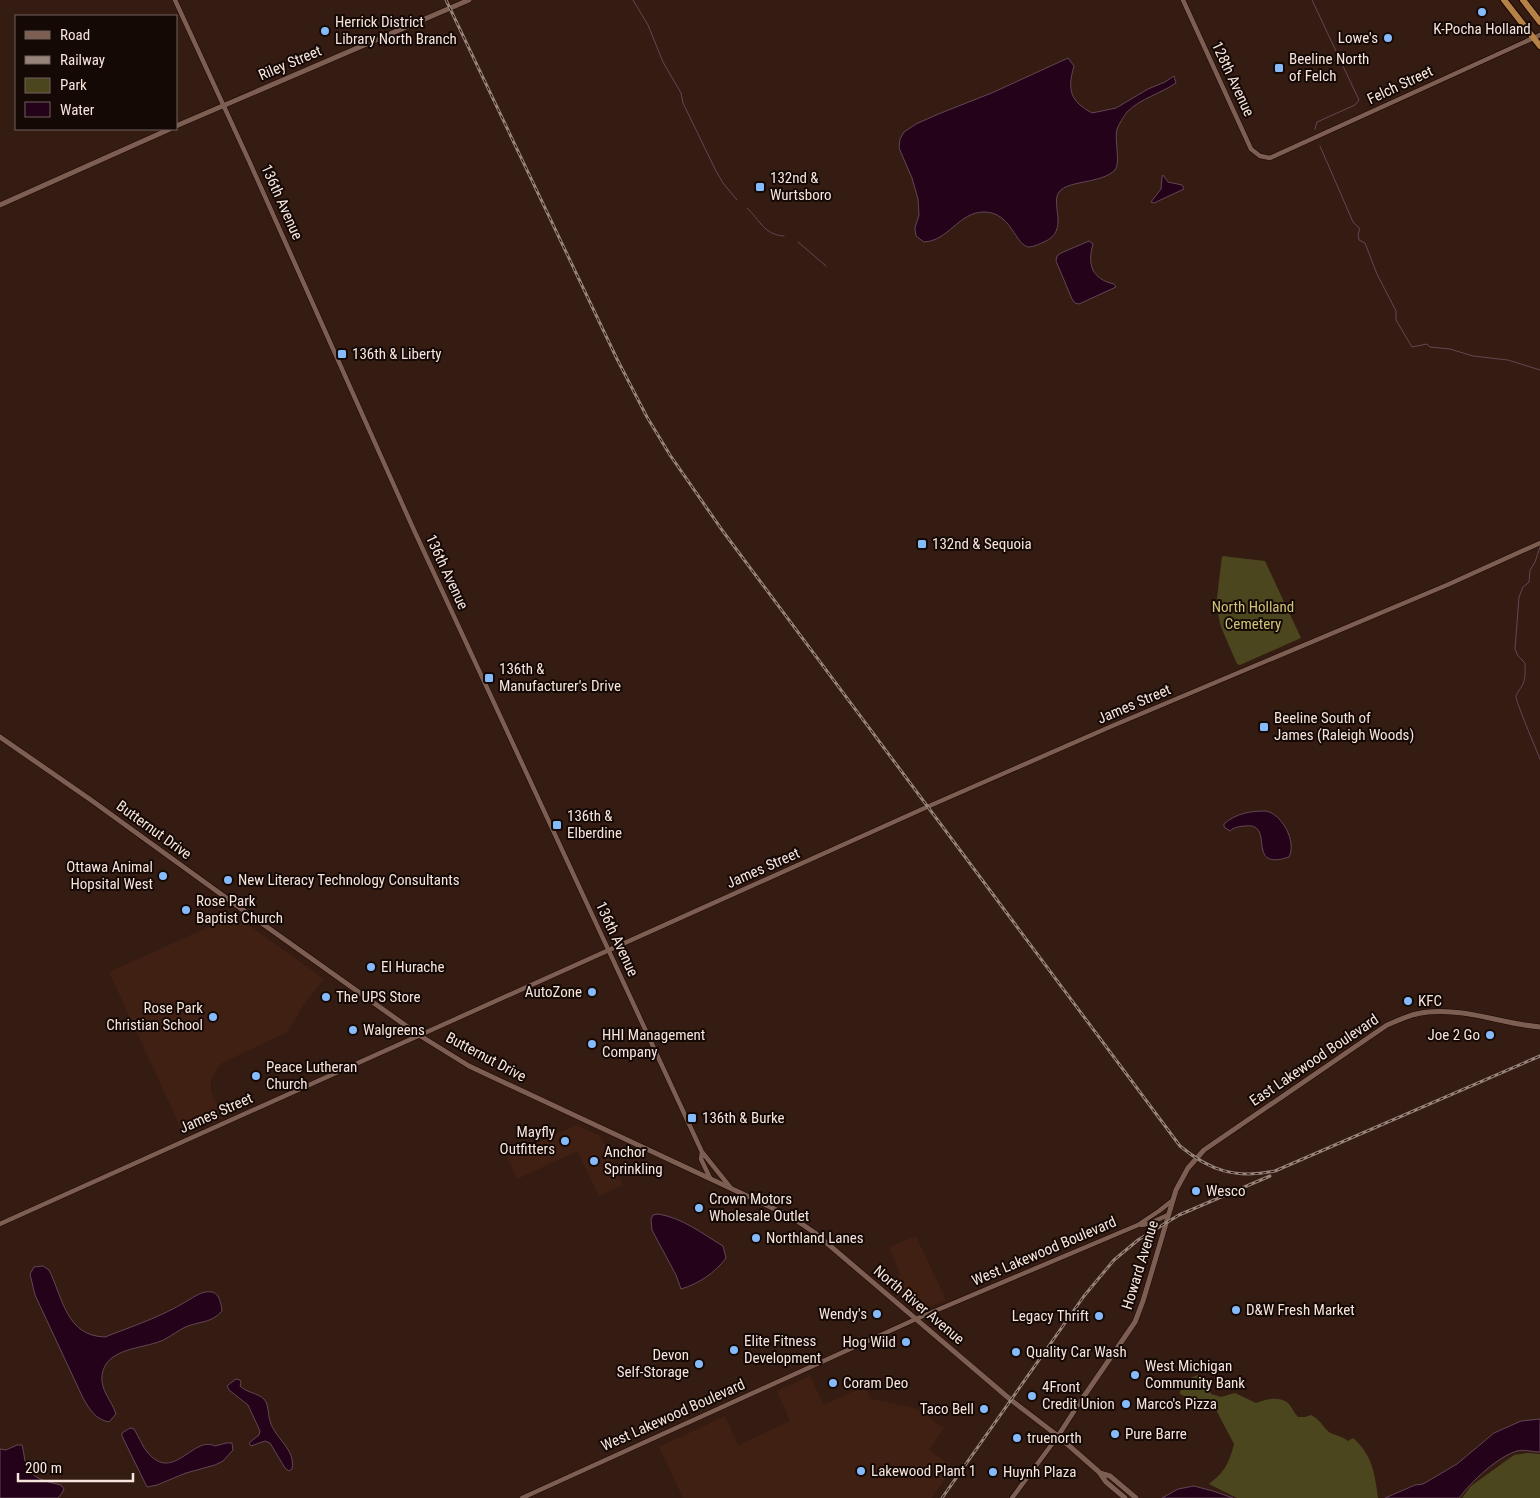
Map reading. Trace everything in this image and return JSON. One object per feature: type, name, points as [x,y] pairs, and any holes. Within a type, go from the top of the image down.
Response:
[{"type":"highway","points":[[1504,0],[1537,36],[1540,46]]},
{"type":"highway","points":[[1522,0],[1540,22]]},
{"type":"main road","name":"Riley Street","points":[[178,125],[469,0]]},
{"type":"main road","points":[[0,205],[168,130]]},
{"type":"main road","name":"Butternut Drive","points":[[0,737],[91,800],[236,906],[420,1035],[469,1066],[710,1178]]},
{"type":"main road","name":"East Lakewood Boulevard","points":[[1172,1202],[1184,1175],[1204,1150],[1387,1025],[1410,1016],[1430,1012],[1449,1012],[1540,1028]]},
{"type":"main road","name":"North River Avenue","points":[[710,1178],[789,1215],[805,1225],[1011,1400],[1058,1436],[1099,1472],[1106,1482],[1124,1498]]},
{"type":"main road","name":"Howard Avenue","points":[[1058,1436],[1130,1331],[1143,1301],[1172,1202]]},
{"type":"main road","name":"North River Avenue","points":[[1099,1472],[1110,1476],[1136,1498]]},
{"type":"street","name":"136th Avenue","points":[[175,0],[413,528],[702,1152],[730,1187]]},
{"type":"street","name":"128th Avenue","points":[[1183,0],[1251,149],[1260,156],[1270,158]]},
{"type":"street","name":"Felch Street","points":[[1270,158],[1537,36]]},
{"type":"street","name":"James Street","points":[[0,1224],[1020,766],[1440,588],[1540,543]]},
{"type":"street","name":"136th Avenue","points":[[702,1152],[701,1159],[710,1178]]},
{"type":"street","name":"West Lakewood Boulevard","points":[[522,1498],[916,1319],[1138,1225],[1172,1202]]},
{"type":"street","name":"West Lakewood Boulevard","points":[[1138,1225],[1148,1224],[1168,1215]]},
{"type":"street","points":[[1012,1498],[1058,1436]]},
{"type":"shaded area","name":"Rose Park Christian School","points":[[235,915],[324,979],[305,1003],[287,1032],[222,1063],[217,1068],[211,1080],[211,1091],[222,1118],[184,1135],[109,972]]},
{"type":"shaded area","points":[[576,1125],[600,1136],[623,1185],[599,1196],[577,1151],[517,1179],[507,1157]]},
{"type":"shaded area","points":[[916,1236],[946,1300],[917,1312],[887,1287],[895,1284],[900,1273],[889,1247]]},
{"type":"shaded area","points":[[810,1376],[824,1405],[865,1386],[871,1399],[915,1408],[944,1428],[929,1450],[953,1467],[932,1498],[683,1498],[659,1447],[725,1416],[738,1445],[790,1421],[777,1391]]},
{"type":"green space","name":"North Holland Cemetery","points":[[1222,556],[1265,561],[1301,638],[1240,665],[1237,664],[1221,627],[1216,606]]},
{"type":"green space","points":[[1198,1375],[1203,1381],[1205,1388],[1211,1394],[1221,1397],[1235,1393],[1256,1403],[1268,1399],[1281,1399],[1288,1403],[1298,1417],[1311,1415],[1331,1433],[1348,1441],[1353,1438],[1364,1451],[1372,1465],[1378,1498],[1237,1498],[1209,1484],[1226,1467],[1234,1444],[1215,1408],[1200,1403],[1197,1399],[1188,1398],[1180,1394],[1181,1382]]},
{"type":"green space","points":[[1540,1454],[1540,1498],[1462,1498],[1471,1486],[1514,1455]]},
{"type":"water","points":[[1068,58],[1074,66],[1071,82],[1072,94],[1079,104],[1092,113],[1116,108],[1174,76],[1176,83],[1132,107],[1120,122],[1117,129],[1117,167],[1115,170],[1102,178],[1070,185],[1059,192],[1057,197],[1058,225],[1052,237],[1044,242],[1031,247],[1024,245],[1001,217],[993,213],[984,212],[975,213],[967,217],[940,237],[932,240],[924,242],[916,236],[915,228],[919,215],[918,199],[912,178],[899,148],[900,139],[904,132],[916,124],[994,92]]},
{"type":"water","points":[[1163,175],[1168,182],[1182,185],[1184,189],[1154,203],[1151,202],[1161,189]]},
{"type":"water","points":[[1089,241],[1093,244],[1091,265],[1093,270],[1101,279],[1114,284],[1116,287],[1079,304],[1075,303],[1072,299],[1056,261],[1057,256],[1061,253]]},
{"type":"water","points":[[1266,811],[1277,817],[1286,830],[1291,844],[1289,857],[1277,860],[1270,859],[1265,855],[1259,832],[1253,826],[1238,827],[1230,831],[1224,827],[1224,824],[1229,820],[1239,815],[1249,812]]},
{"type":"water","points":[[658,1214],[684,1222],[723,1246],[726,1258],[706,1277],[681,1289],[676,1275],[652,1230],[651,1219],[653,1215]]},
{"type":"water","points":[[43,1266],[49,1270],[68,1314],[74,1323],[92,1335],[105,1337],[157,1317],[205,1292],[212,1292],[217,1295],[222,1311],[211,1319],[187,1326],[161,1341],[125,1351],[110,1359],[105,1366],[102,1380],[104,1391],[116,1414],[109,1422],[104,1421],[96,1416],[83,1398],[35,1295],[30,1274],[34,1267]]},
{"type":"water","points":[[236,1379],[240,1380],[240,1386],[266,1401],[270,1421],[291,1456],[292,1469],[289,1471],[285,1468],[270,1443],[265,1441],[251,1446],[249,1443],[259,1435],[260,1431],[248,1405],[229,1390],[227,1386]]},
{"type":"water","points":[[1540,1419],[1540,1452],[1520,1450],[1509,1454],[1493,1464],[1477,1478],[1459,1498],[1385,1498],[1415,1485],[1423,1484],[1457,1464],[1494,1433],[1521,1421]]},
{"type":"water","points":[[130,1428],[134,1429],[148,1453],[157,1461],[166,1463],[175,1461],[207,1444],[215,1446],[232,1443],[233,1450],[223,1461],[215,1465],[147,1487],[122,1436],[122,1433]]},
{"type":"water","points":[[22,1445],[26,1465],[32,1474],[40,1479],[61,1485],[64,1489],[58,1498],[0,1498],[0,1449],[6,1450]]},
{"type":"water","points":[[1194,1486],[1233,1498],[1162,1498],[1178,1489]]},
{"type":"waterway","points":[[633,0],[648,25],[663,62],[681,93],[683,103],[716,171],[737,200]]},
{"type":"waterway","points":[[1312,0],[1359,100],[1355,105],[1317,122],[1315,129]]},
{"type":"waterway","points":[[1320,146],[1353,222],[1360,229],[1358,234],[1359,240],[1365,243],[1377,274],[1396,311],[1396,320],[1412,347],[1427,344],[1430,347],[1450,349],[1473,356],[1508,360],[1540,370]]},
{"type":"waterway","points":[[747,208],[767,230],[784,236]]},
{"type":"waterway","points":[[798,242],[826,266]]},
{"type":"waterway","points":[[1540,547],[1530,570],[1529,582],[1523,587],[1519,597],[1515,649],[1518,656],[1525,663],[1524,681],[1516,696],[1522,716],[1540,759]]},
{"type":"railway","points":[[446,0],[617,359],[647,417],[670,455],[722,530],[1180,1146],[1202,1162],[1224,1171],[1248,1174],[1275,1171],[1540,1056]]},
{"type":"railway","points":[[942,1498],[1084,1296],[1114,1260],[1138,1240],[1179,1215],[1270,1176]]},
{"type":"place","name":"K-Pocha Holland","points":[[1482,12]]},
{"type":"place","name":"Herrick District Library North Branch","points":[[325,31]]},
{"type":"place","name":"Lowe's","points":[[1388,38]]},
{"type":"place","name":"Beeline North of Felch","points":[[1279,68]]},
{"type":"place","name":"132nd & Wurtsboro","points":[[760,187]]},
{"type":"place","name":"136th & Liberty","points":[[342,354]]},
{"type":"place","name":"132nd & Sequoia","points":[[922,544]]},
{"type":"place","name":"136th & Manufacturer's Drive","points":[[489,678]]},
{"type":"place","name":"Beeline South of James (Raleigh Woods)","points":[[1264,727]]},
{"type":"place","name":"136th & Elberdine","points":[[557,825]]},
{"type":"place","name":"Ottawa Animal Hopsital West","points":[[163,876]]},
{"type":"place","name":"New Literacy Technology Consultants","points":[[228,880]]},
{"type":"place","name":"Rose Park Baptist Church","points":[[186,910]]},
{"type":"place","name":"El Hurache","points":[[371,967]]},
{"type":"place","name":"AutoZone","points":[[592,992]]},
{"type":"place","name":"The UPS Store","points":[[326,997]]},
{"type":"place","name":"KFC","points":[[1408,1001]]},
{"type":"place","name":"Rose Park Christian School","points":[[213,1017]]},
{"type":"place","name":"Walgreens","points":[[353,1030]]},
{"type":"place","name":"Joe 2 Go","points":[[1490,1035]]},
{"type":"place","name":"HHI Management Company","points":[[592,1044]]},
{"type":"place","name":"Peace Lutheran Church","points":[[256,1076]]},
{"type":"place","name":"136th & Burke","points":[[692,1118]]},
{"type":"place","name":"Mayfly Outfitters","points":[[565,1141]]},
{"type":"place","name":"Anchor Sprinkling","points":[[594,1161]]},
{"type":"place","name":"Wesco","points":[[1196,1191]]},
{"type":"place","name":"Crown Motors Wholesale Outlet","points":[[699,1208]]},
{"type":"place","name":"Northland Lanes","points":[[756,1238]]},
{"type":"place","name":"D&W Fresh Market","points":[[1236,1310]]},
{"type":"place","name":"Wendy's","points":[[877,1314]]},
{"type":"place","name":"Legacy Thrift","points":[[1099,1316]]},
{"type":"place","name":"Hog Wild","points":[[906,1342]]},
{"type":"place","name":"Elite Fitness Development","points":[[734,1350]]},
{"type":"place","name":"Quality Car Wash","points":[[1016,1352]]},
{"type":"place","name":"Devon Self-Storage","points":[[699,1364]]},
{"type":"place","name":"West Michigan Community Bank","points":[[1135,1375]]},
{"type":"place","name":"Coram Deo","points":[[833,1383]]},
{"type":"place","name":"4Front Credit Union","points":[[1032,1396]]},
{"type":"place","name":"Marco's Pizza","points":[[1126,1404]]},
{"type":"place","name":"Taco Bell","points":[[984,1409]]},
{"type":"place","name":"Pure Barre","points":[[1115,1434]]},
{"type":"place","name":"truenorth","points":[[1017,1438]]},
{"type":"place","name":"Lakewood Plant 1","points":[[861,1471]]},
{"type":"place","name":"Huynh Plaza","points":[[993,1472]]}]
